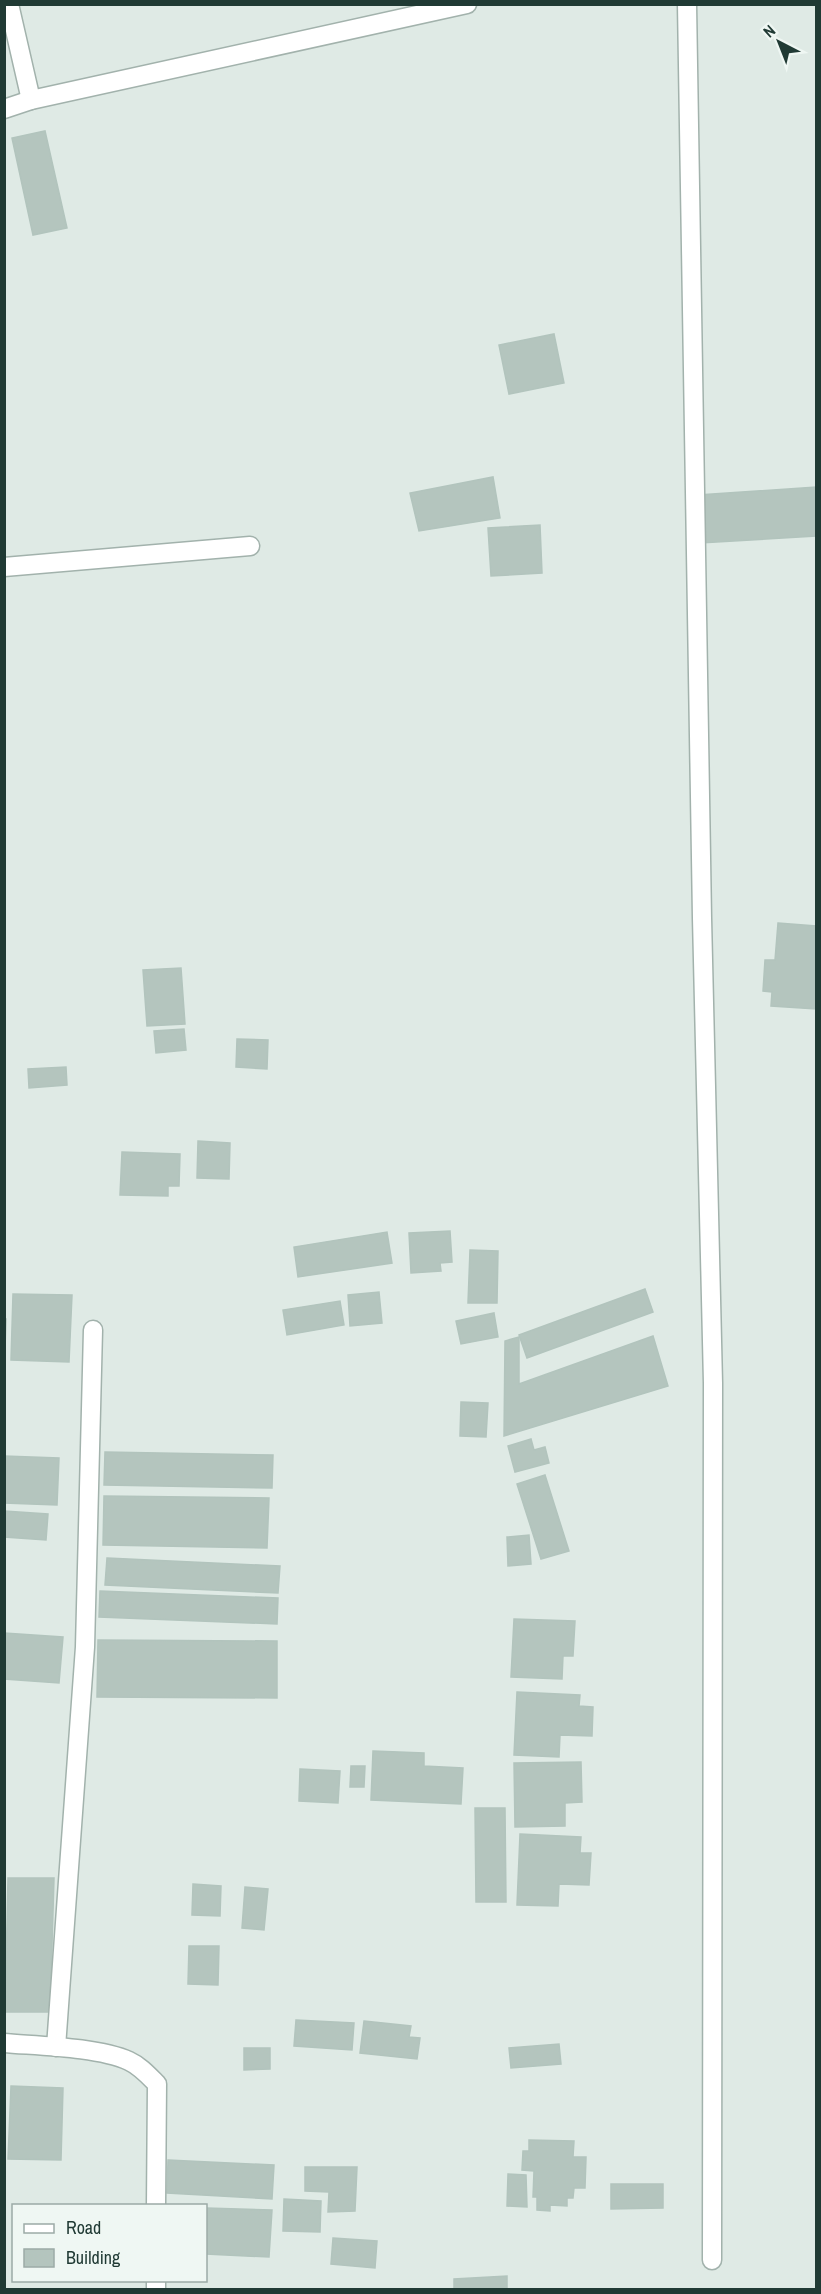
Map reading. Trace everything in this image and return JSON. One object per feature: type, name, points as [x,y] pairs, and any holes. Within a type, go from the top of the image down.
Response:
[{"type":"street","points":[[9,4],[31,100]]},
{"type":"street","points":[[4,109],[31,100],[467,4]]},
{"type":"street","points":[[687,4],[702,918],[713,1383],[712,2260]]},
{"type":"street","points":[[4,567],[250,546]]},
{"type":"street","points":[[56,2048],[84,1647],[93,1330]]},
{"type":"street","points":[[4,2043],[110,2054],[143,2069],[157,2084],[156,2204]]},
{"type":"building","points":[[45,131],[67,228],[33,235],[12,138]]},
{"type":"building","points":[[554,334],[564,383],[509,394],[499,345]]},
{"type":"building","points":[[493,477],[500,518],[419,531],[410,493]]},
{"type":"building","points":[[816,487],[816,536],[700,543],[698,495]]},
{"type":"building","points":[[540,525],[542,573],[491,576],[488,528]]},
{"type":"building","points":[[778,923],[816,926],[816,1009],[771,1006],[772,992],[763,991],[765,960],[775,960]]},
{"type":"building","points":[[181,968],[185,1024],[147,1026],[143,970]]},
{"type":"building","points":[[184,1029],[186,1050],[156,1053],[154,1031]]},
{"type":"building","points":[[237,1039],[268,1040],[267,1069],[236,1067]]},
{"type":"building","points":[[66,1067],[67,1085],[29,1088],[28,1069]]},
{"type":"building","points":[[198,1141],[230,1143],[229,1179],[197,1178]]},
{"type":"building","points":[[122,1152],[180,1154],[179,1186],[168,1186],[168,1196],[120,1195]]},
{"type":"building","points":[[450,1231],[452,1262],[440,1263],[441,1271],[411,1273],[409,1233]]},
{"type":"building","points":[[387,1232],[392,1263],[298,1277],[294,1247]]},
{"type":"building","points":[[470,1250],[498,1251],[497,1303],[468,1303]]},
{"type":"building","points":[[645,1289],[653,1312],[527,1358],[519,1335]]},
{"type":"building","points":[[379,1292],[382,1323],[350,1326],[348,1295]]},
{"type":"building","points":[[13,1294],[72,1295],[69,1362],[11,1360]]},
{"type":"building","points":[[340,1301],[344,1325],[287,1335],[283,1310]]},
{"type":"building","points":[[494,1313],[498,1337],[461,1344],[456,1321]]},
{"type":"building","points":[[4,1319],[6,1319],[5,1349],[4,1349]]},
{"type":"building","points":[[653,1336],[668,1386],[504,1436],[505,1341],[519,1337],[519,1384]]},
{"type":"building","points":[[461,1402],[488,1403],[486,1437],[460,1436]]},
{"type":"building","points":[[531,1439],[534,1450],[545,1447],[549,1463],[515,1472],[508,1446]]},
{"type":"building","points":[[105,1452],[273,1455],[272,1488],[104,1485]]},
{"type":"building","points":[[4,1456],[59,1458],[57,1505],[4,1503]]},
{"type":"building","points":[[545,1475],[569,1551],[541,1559],[517,1484]]},
{"type":"building","points":[[104,1496],[269,1498],[267,1548],[103,1545]]},
{"type":"building","points":[[4,1511],[48,1514],[46,1540],[4,1537]]},
{"type":"building","points":[[529,1535],[531,1564],[508,1566],[507,1537]]},
{"type":"building","points":[[107,1558],[280,1566],[278,1593],[105,1585]]},
{"type":"building","points":[[100,1591],[278,1598],[277,1624],[99,1617]]},
{"type":"building","points":[[514,1619],[575,1621],[573,1656],[563,1656],[562,1679],[511,1677]]},
{"type":"building","points":[[4,1633],[63,1637],[59,1683],[4,1679]]},
{"type":"building","points":[[98,1640],[277,1641],[277,1698],[97,1697]]},
{"type":"building","points":[[517,1692],[580,1695],[579,1706],[593,1707],[592,1736],[560,1735],[559,1757],[514,1755]]},
{"type":"building","points":[[373,1751],[424,1753],[424,1766],[463,1768],[461,1804],[371,1800]]},
{"type":"building","points":[[581,1762],[582,1802],[565,1803],[565,1826],[515,1827],[514,1763]]},
{"type":"building","points":[[351,1766],[365,1766],[364,1787],[350,1787]]},
{"type":"building","points":[[300,1769],[340,1771],[338,1803],[299,1801]]},
{"type":"building","points":[[475,1808],[505,1808],[506,1902],[476,1902]]},
{"type":"building","points":[[520,1834],[581,1837],[580,1853],[591,1853],[589,1885],[559,1884],[558,1906],[517,1905]]},
{"type":"building","points":[[8,1878],[54,1878],[50,2012],[5,2012]]},
{"type":"building","points":[[193,1884],[221,1886],[220,1916],[192,1915]]},
{"type":"building","points":[[245,1887],[268,1889],[264,1930],[242,1928]]},
{"type":"building","points":[[189,1946],[219,1946],[218,1985],[188,1984]]},
{"type":"building","points":[[296,2020],[354,2023],[352,2050],[294,2046]]},
{"type":"building","points":[[364,2021],[411,2026],[409,2037],[420,2038],[417,2059],[360,2053]]},
{"type":"building","points":[[559,2044],[561,2064],[511,2068],[509,2048]]},
{"type":"building","points":[[244,2048],[270,2048],[270,2069],[244,2070]]},
{"type":"building","points":[[11,2086],[63,2088],[61,2160],[8,2159]]},
{"type":"building","points":[[529,2140],[574,2141],[573,2157],[586,2157],[585,2188],[574,2188],[573,2198],[567,2198],[567,2206],[550,2205],[550,2211],[537,2210],[537,2197],[533,2197],[534,2171],[522,2170],[523,2151],[529,2151]]},
{"type":"building","points":[[168,2160],[274,2165],[272,2199],[167,2193]]},
{"type":"building","points":[[305,2167],[357,2167],[355,2211],[328,2212],[329,2192],[305,2191]]},
{"type":"building","points":[[508,2174],[526,2175],[527,2207],[507,2206]]},
{"type":"building","points":[[611,2184],[663,2184],[663,2208],[611,2209]]},
{"type":"building","points":[[284,2199],[321,2201],[320,2232],[283,2231]]},
{"type":"building","points":[[207,2208],[272,2210],[269,2257],[207,2254]]},
{"type":"building","points":[[333,2238],[377,2241],[375,2268],[331,2264]]},
{"type":"building","points":[[507,2276],[507,2290],[454,2290],[454,2279]]}]
